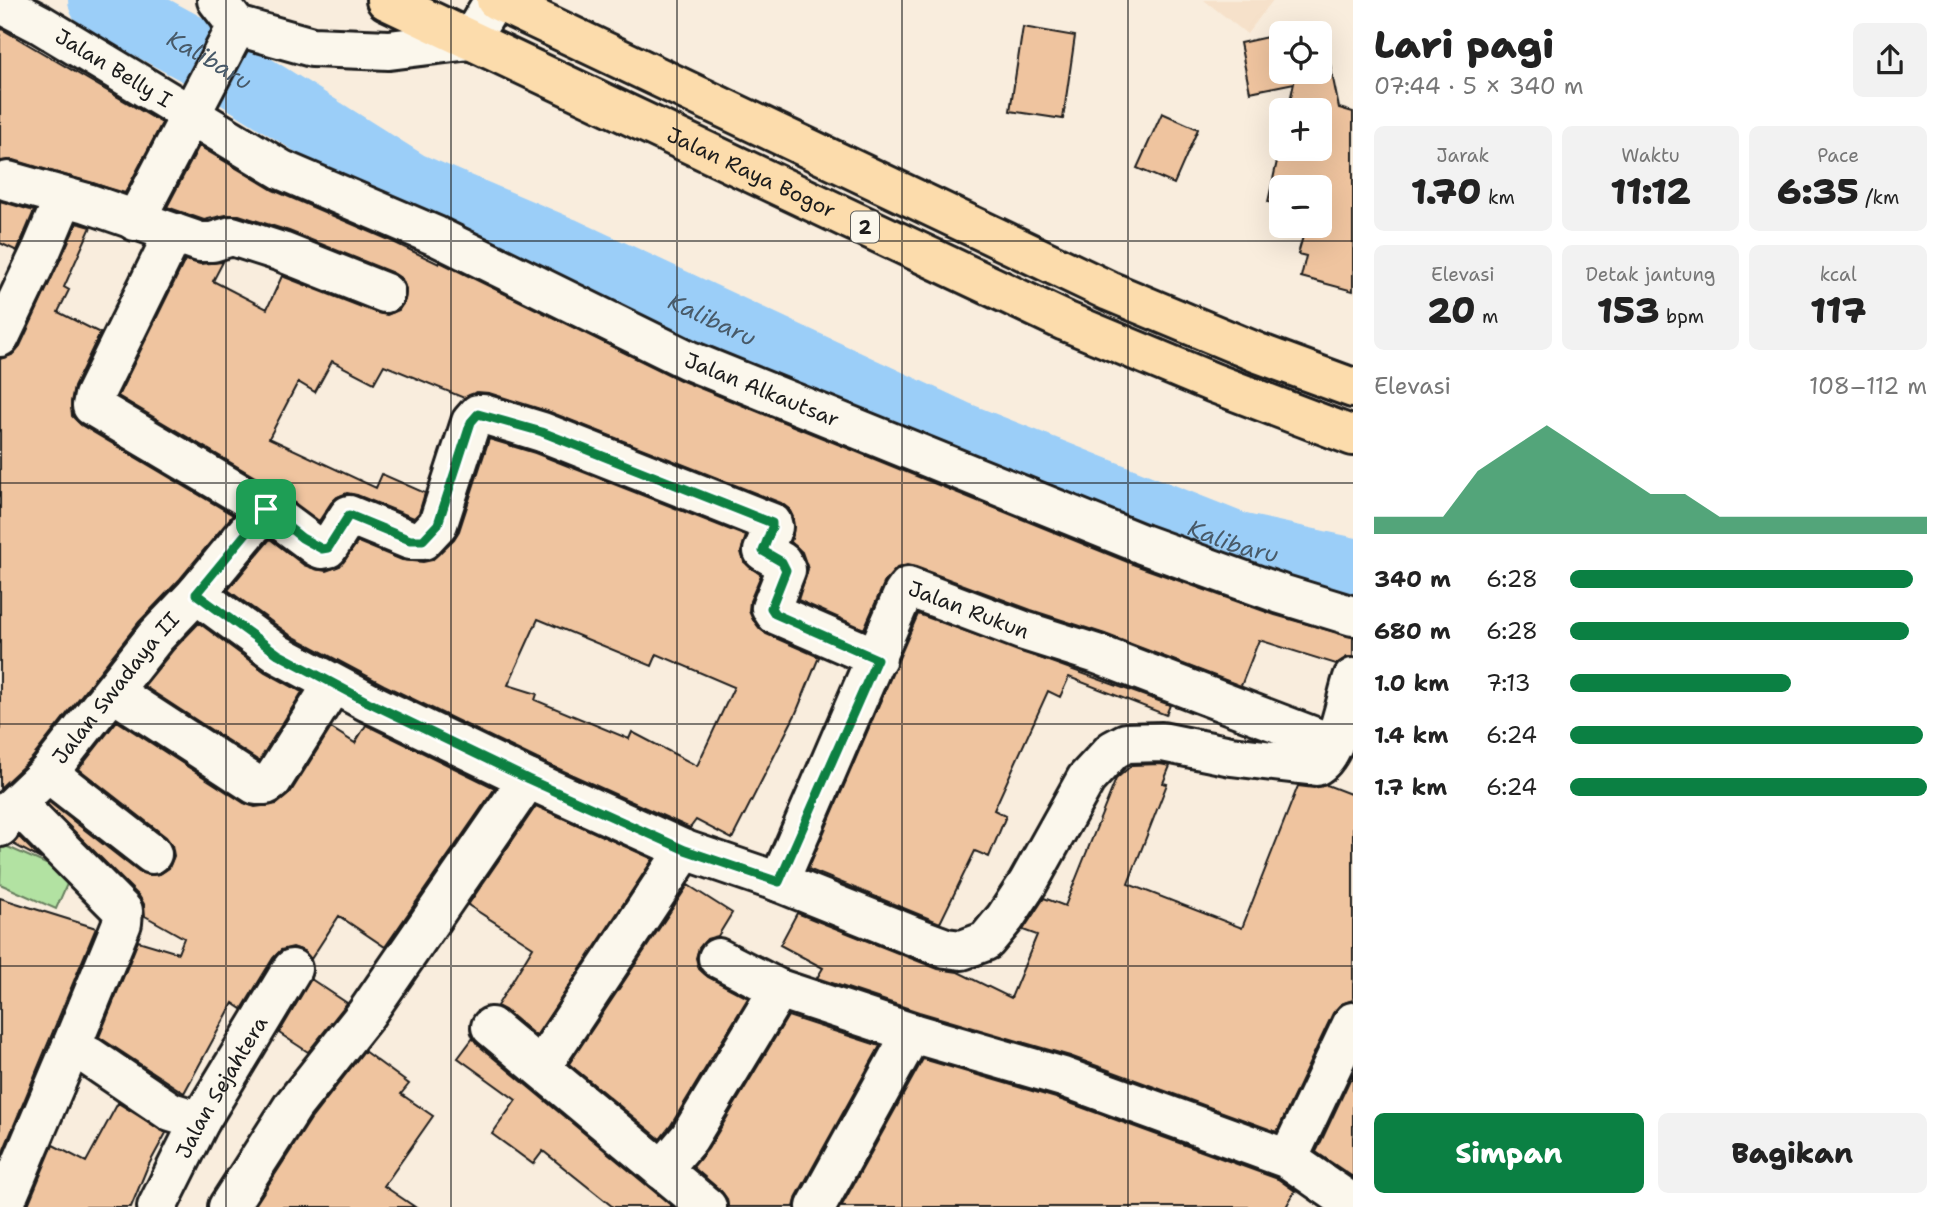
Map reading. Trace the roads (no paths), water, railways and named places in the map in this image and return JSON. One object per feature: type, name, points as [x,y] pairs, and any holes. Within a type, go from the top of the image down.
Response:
[{"type":"highway","name":"Jalan Raya Bogor","points":[[386,0],[1042,310],[1214,383],[1353,436]]},
{"type":"highway","name":"2","points":[[495,0],[1109,291],[1306,372],[1353,388]]},
{"type":"street","points":[[135,221],[190,115],[221,39],[389,50],[470,40],[495,0]]},
{"type":"street","name":"Jalan Belly I","points":[[0,3],[40,24],[190,115]]},
{"type":"street","name":"Jalan Alkautsar","points":[[190,115],[282,170],[436,236],[688,360],[1142,544],[1281,594],[1353,616]]},
{"type":"street","points":[[8,181],[87,203],[200,242],[212,242],[232,236],[282,252],[385,293]]},
{"type":"street","points":[[0,337],[64,197]]},
{"type":"street","points":[[174,233],[94,396],[92,406],[266,509],[302,538],[322,549],[328,548],[349,515],[410,540],[423,540],[438,524],[471,422],[478,414],[483,414],[542,432],[772,523],[763,551],[782,562],[786,570],[771,608],[775,614],[877,659]]},
{"type":"street","name":"Jalan Swadaya II","points":[[9,815],[48,773],[156,636],[196,594],[266,509]]},
{"type":"street","name":"Jalan Rukun","points":[[779,882],[906,588],[912,587],[1333,747]]},
{"type":"street","points":[[196,594],[278,654],[333,684],[528,779],[685,850],[779,882],[946,948],[962,950],[986,941],[1005,918],[1028,883],[1086,779],[1114,750],[1126,743],[1163,742],[1231,756],[1333,747],[1353,678]]},
{"type":"street","points":[[113,691],[256,785],[261,785],[272,781],[333,684]]},
{"type":"street","points":[[48,773],[152,854]]},
{"type":"street","points":[[228,1207],[293,1107],[366,1014],[528,779]]},
{"type":"street","points":[[7,1198],[122,923],[123,911],[9,815]]},
{"type":"street","points":[[541,1067],[685,850]]},
{"type":"street","points":[[718,958],[779,989],[912,1033],[1063,1077],[1288,1159],[1353,1204]]},
{"type":"street","name":"Jalan Sejahtera","points":[[157,1207],[200,1121],[292,969]]},
{"type":"street","points":[[662,1170],[689,1138],[779,989]]},
{"type":"street","points":[[1288,1159],[1353,1022]]},
{"type":"street","points":[[491,1027],[707,1207]]},
{"type":"street","points":[[816,1207],[912,1033]]},
{"type":"street","points":[[72,1045],[171,1112],[200,1121]]},
{"type":"waterway","name":"Kalibaru","points":[[101,0],[210,59],[408,184],[561,249],[957,434],[1238,546],[1353,571]]}]
